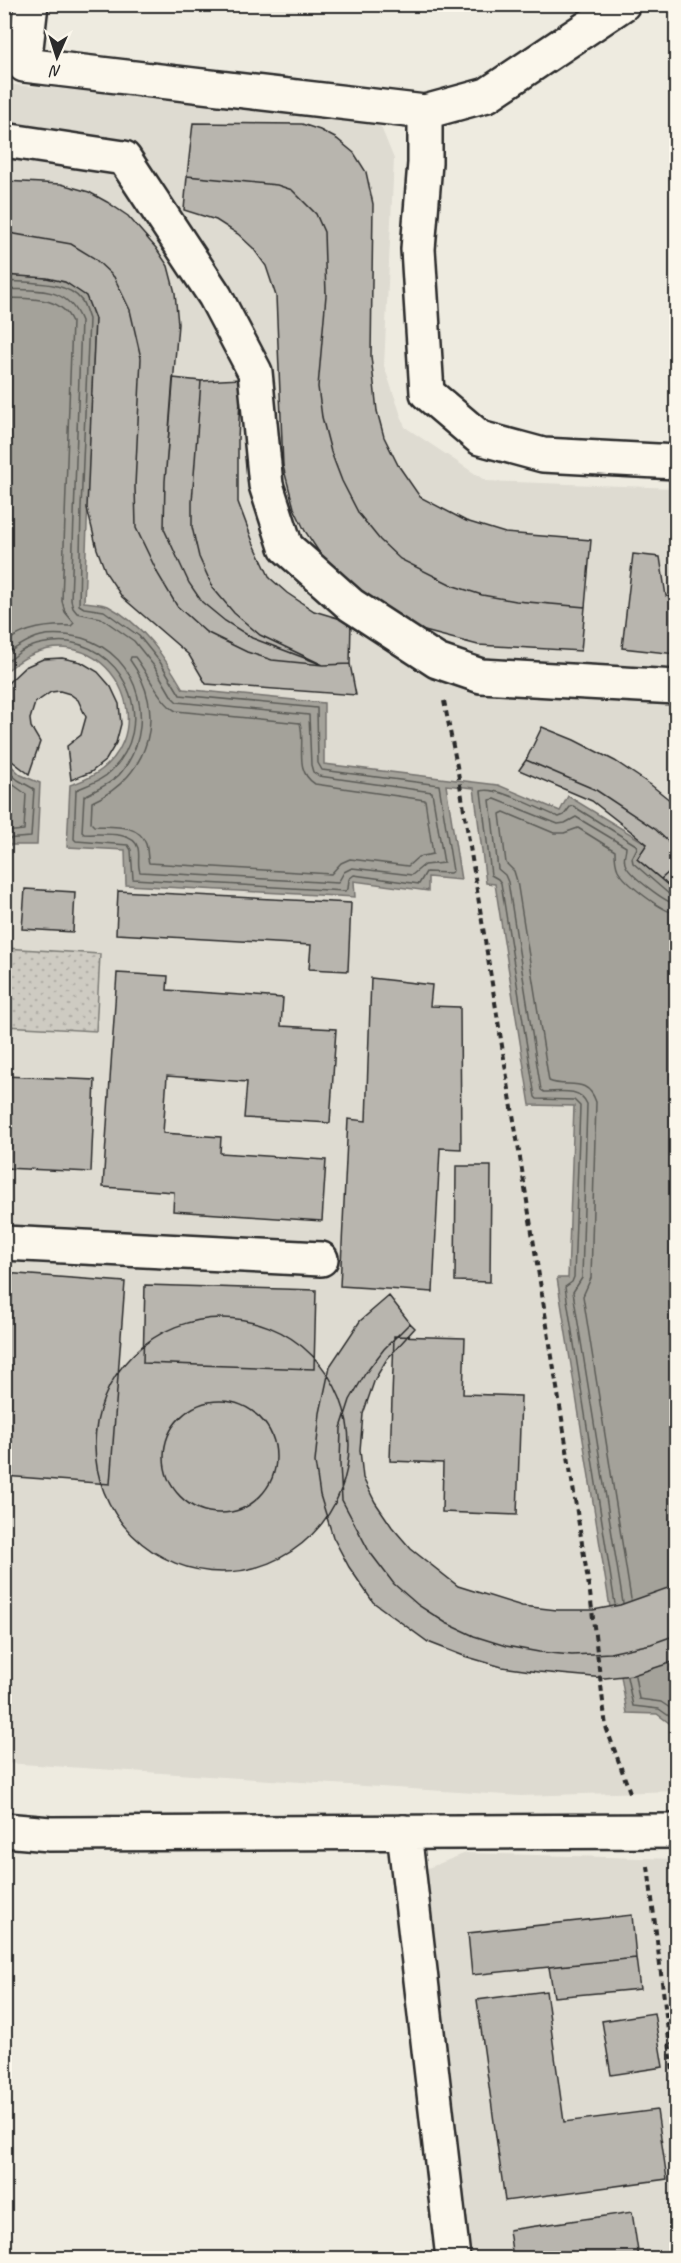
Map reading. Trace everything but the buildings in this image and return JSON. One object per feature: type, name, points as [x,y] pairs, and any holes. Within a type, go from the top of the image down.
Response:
[{"type":"street","points":[[31,4],[24,65],[425,112],[488,95],[623,4]]},
{"type":"street","points":[[425,112],[425,164],[418,249],[427,393],[480,438],[543,455],[676,462]]},
{"type":"street","points":[[4,140],[124,158],[214,296],[255,372],[266,485],[286,547],[351,605],[437,661],[481,676],[676,687]]},
{"type":"street","points":[[4,1243],[321,1259]]},
{"type":"street","points":[[4,1830],[50,1834],[676,1831]]},
{"type":"street","points":[[404,1832],[453,2259]]},
{"type":"path","points":[[437,661],[457,766],[590,1593],[606,1728],[644,1831],[676,2098]]},
{"type":"shaded area","points":[[4,84],[359,115],[381,127],[394,159],[384,366],[405,427],[486,481],[676,488],[676,1791],[521,1796],[5,1763]]},
{"type":"shaded area","points":[[5,948],[100,954],[96,1031],[5,1026]]},
{"type":"shaded area","points":[[466,1853],[676,1859],[676,2258],[467,2258],[423,1870]]},
{"type":"water","points":[[4,275],[48,278],[70,284],[86,296],[95,319],[84,602],[108,606],[132,622],[152,642],[183,689],[324,703],[324,764],[498,785],[560,811],[568,796],[647,844],[637,859],[676,892],[676,1728],[657,1714],[627,1713],[557,1278],[568,1278],[574,1106],[530,1105],[495,884],[486,883],[474,788],[446,785],[461,880],[428,877],[428,891],[354,881],[355,897],[126,885],[125,850],[67,847],[70,785],[105,767],[123,741],[127,713],[119,685],[101,663],[75,650],[44,650],[9,669],[5,665]]},
{"type":"water","points":[[5,760],[21,775],[40,783],[37,845],[5,845]]}]
